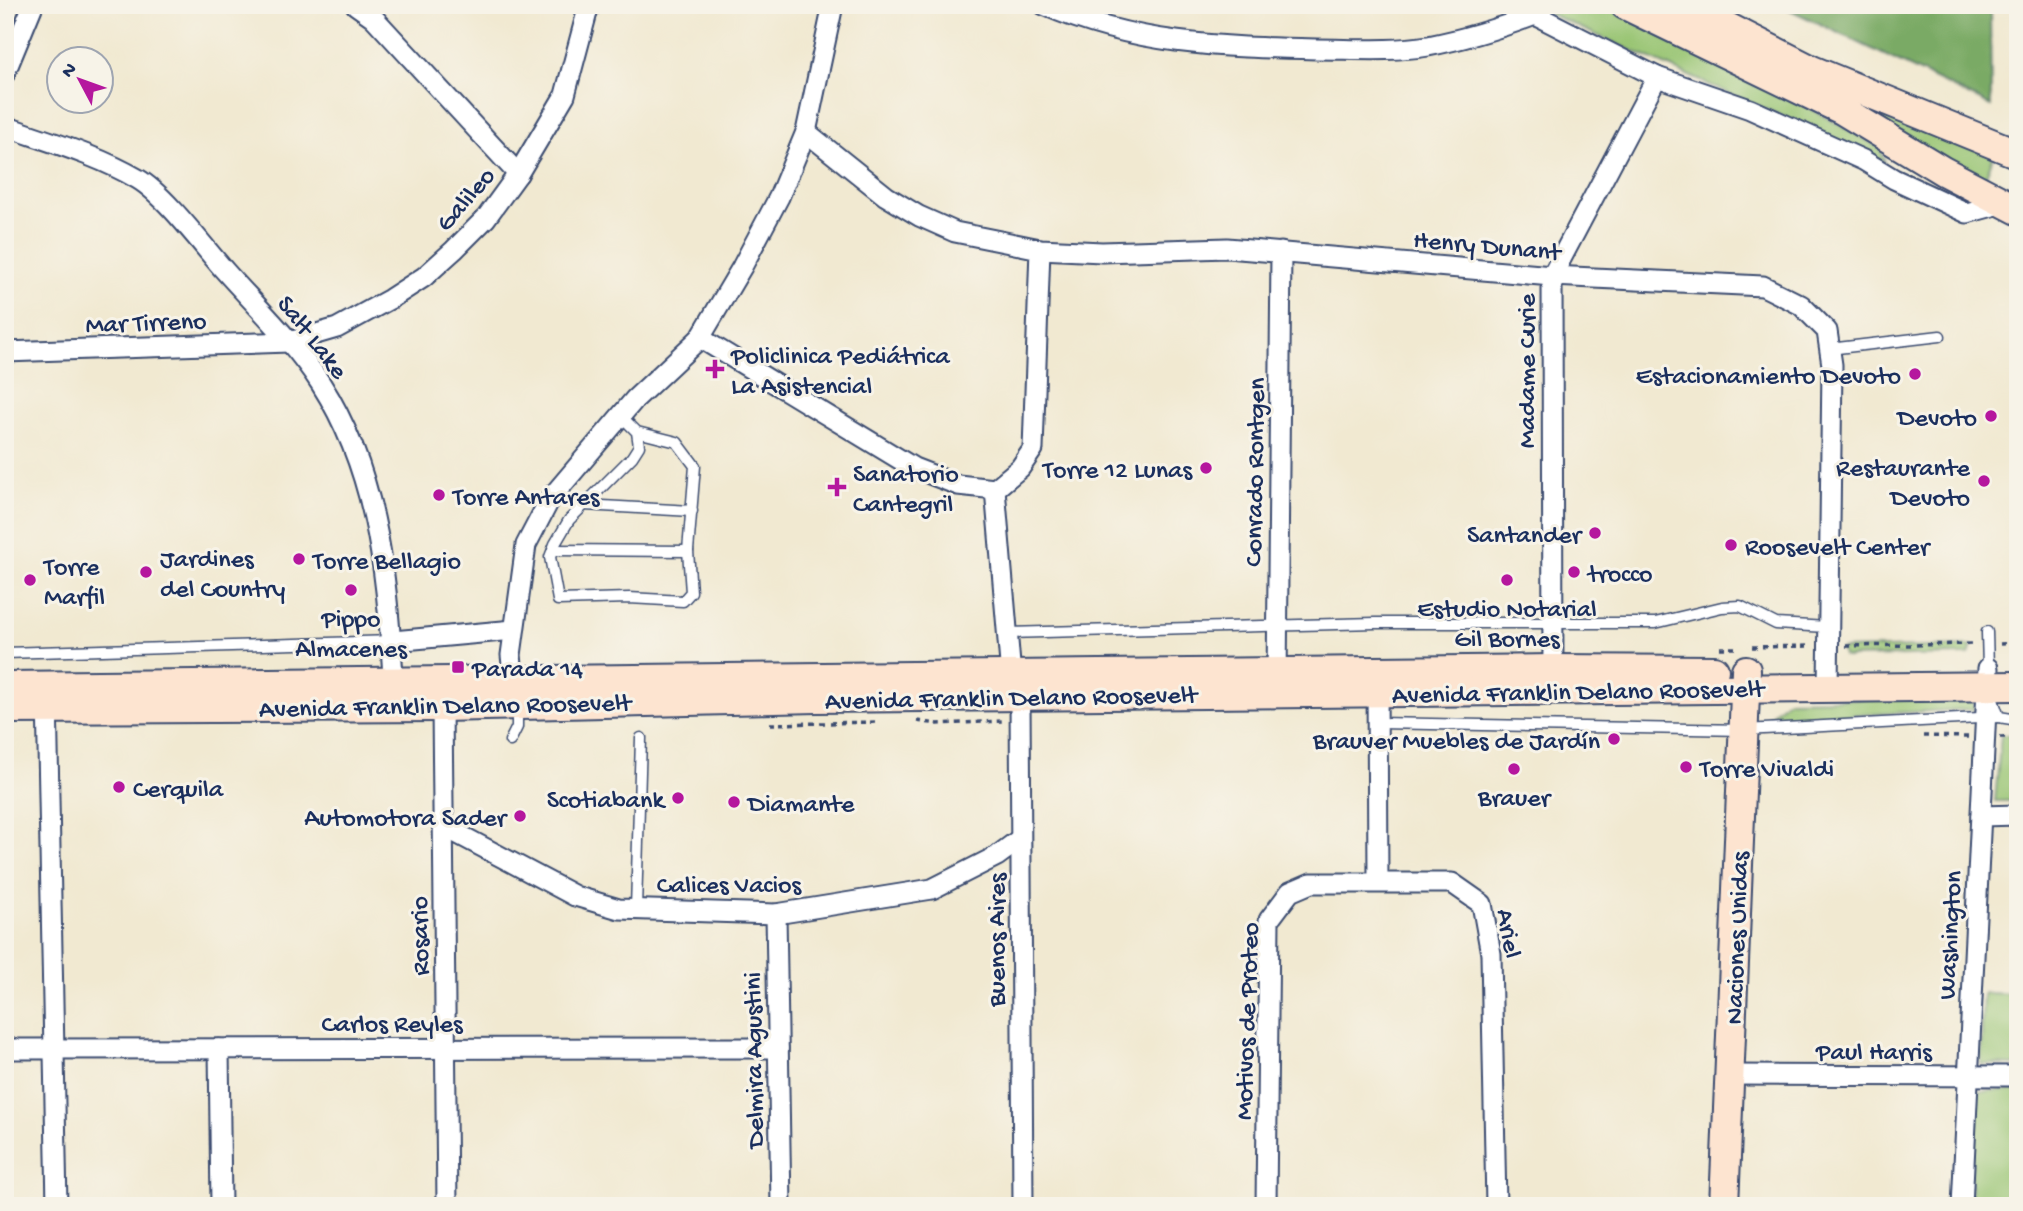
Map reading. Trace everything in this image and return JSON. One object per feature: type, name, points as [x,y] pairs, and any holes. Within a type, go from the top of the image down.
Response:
[{"type":"main road","points":[[1625,5],[1842,110],[2010,205]]},
{"type":"main road","points":[[1684,5],[1812,70],[2017,153]]},
{"type":"main road","points":[[2010,205],[1992,190],[1993,167],[2002,158],[2017,153]]},
{"type":"main road","name":"Avenida Franklin Delano Roosevelt","points":[[1988,677],[2018,667]]},
{"type":"main road","name":"Avenida Franklin Delano Roosevelt","points":[[5,686],[47,697],[1277,682],[1988,677],[2018,686]]},
{"type":"main road","name":"Naciones Unidas","points":[[1724,1206],[1746,679]]},
{"type":"main road","name":"Avenida Franklin Delano Roosevelt","points":[[394,694],[442,707],[515,693]]},
{"type":"main road","name":"Avenida Franklin Delano Roosevelt","points":[[5,709],[47,697]]},
{"type":"street","points":[[5,73],[33,5]]},
{"type":"street","points":[[356,5],[373,11],[518,174]]},
{"type":"street","name":"Galileo","points":[[289,342],[337,328],[424,277],[486,218],[518,174],[565,95],[589,5]]},
{"type":"street","points":[[515,693],[514,630],[526,545],[550,499],[635,399],[699,338],[742,268],[779,197],[806,131],[833,5]]},
{"type":"street","points":[[1044,5],[1088,24],[1163,41],[1247,47],[1373,50],[1425,46],[1480,35],[1535,15]]},
{"type":"street","points":[[1516,5],[1657,77],[1762,114],[1863,160],[1894,179],[1967,214],[2010,205]]},
{"type":"street","name":"Madame Curie","points":[[1553,680],[1552,276],[1657,77]]},
{"type":"street","name":"Salt Lake","points":[[5,126],[107,163],[141,181],[289,342],[320,382],[351,442],[376,519],[393,641],[394,694]]},
{"type":"street","name":"Henry Dunant","points":[[806,131],[886,196],[919,216],[955,232],[1040,249],[1102,252],[1227,247],[1552,276],[1763,286],[1801,305],[1827,331],[1829,349],[1827,678]]},
{"type":"street","points":[[699,338],[914,468],[958,485],[995,489],[1020,468],[1033,449],[1040,249]]},
{"type":"street","name":"Conrado Rontgen","points":[[1277,682],[1281,252]]},
{"type":"street","name":"Mar Tirreno","points":[[5,352],[289,342]]},
{"type":"street","name":"Buenos Aires","points":[[995,489],[1008,633],[1016,686],[1023,1206]]},
{"type":"street","points":[[393,641],[514,630]]},
{"type":"street","name":"Washington","points":[[1962,1206],[1966,1076],[1981,816],[1993,718],[1988,677]]},
{"type":"street","points":[[1377,682],[1378,880]]},
{"type":"street","points":[[47,697],[57,1206]]},
{"type":"street","name":"Rosario","points":[[442,707],[447,1206]]},
{"type":"street","points":[[1981,816],[2018,815]]},
{"type":"street","name":"Calices Vacios","points":[[443,826],[575,896],[619,909],[776,914],[852,904],[932,889],[998,856],[1020,839]]},
{"type":"street","name":"Motivos de Proteo","points":[[1266,1206],[1269,920],[1290,892],[1311,883],[1378,880]]},
{"type":"street","name":"Ariel","points":[[1378,880],[1452,883],[1482,904],[1491,954],[1496,1206]]},
{"type":"street","name":"Delmira Agustini","points":[[776,914],[781,1206]]},
{"type":"street","points":[[219,1048],[220,1206]]},
{"type":"street","name":"Carlos Reyles","points":[[5,1049],[778,1048]]},
{"type":"street","name":"Paul Harris","points":[[1730,1075],[2018,1076]]},
{"type":"lane","points":[[1829,349],[1940,336]]},
{"type":"lane","points":[[621,416],[638,432],[677,442],[695,466],[688,551],[691,592],[683,601],[629,598],[564,602],[556,597],[550,557],[553,550],[569,520],[632,457],[639,446],[638,432]]},
{"type":"lane","points":[[584,505],[692,511]]},
{"type":"lane","points":[[553,550],[688,551]]},
{"type":"lane","points":[[1008,633],[1375,623],[1656,624],[1722,607],[1740,606],[1776,624],[1827,627]]},
{"type":"lane","points":[[1987,632],[1988,677]]},
{"type":"lane","points":[[5,653],[393,641]]},
{"type":"lane","points":[[510,741],[517,727],[515,693]]},
{"type":"lane","points":[[1379,723],[1744,730],[1993,718],[2018,720]]},
{"type":"lane","points":[[636,909],[641,738]]},
{"type":"green space","points":[[1531,5],[1604,5],[1742,70],[1880,148],[1885,162],[1619,45]]},
{"type":"green space","points":[[1649,5],[1662,5],[1994,154],[1982,186]]},
{"type":"green space","points":[[1780,5],[1990,5],[1991,106]]},
{"type":"green space","points":[[1972,646],[1969,655],[1847,657],[1843,656],[1841,649]]},
{"type":"green space","points":[[1966,697],[1973,701],[1974,709],[1766,719],[1788,700]]},
{"type":"green space","points":[[2001,735],[2018,735],[2018,801],[1995,801]]},
{"type":"green space","points":[[1983,993],[2018,994],[2018,1065],[1981,1064]]},
{"type":"green space","points":[[2018,1090],[2018,1206],[1970,1206],[1975,1091]]},
{"type":"place","name":"Policlinica Pediátrica La Asistencial","points":[[715,369]]},
{"type":"place","name":"Estacionamiento Devoto","points":[[1915,374]]},
{"type":"place","name":"Devoto","points":[[1991,416]]},
{"type":"place","name":"Torre 12 Lunas","points":[[1206,468]]},
{"type":"place","name":"Restaurante Devoto","points":[[1984,481]]},
{"type":"place","name":"Sanatorio Cantegril","points":[[837,487]]},
{"type":"place","name":"Torre Antares","points":[[439,495]]},
{"type":"place","name":"Santander","points":[[1595,533]]},
{"type":"place","name":"Roosevelt Center","points":[[1731,545]]},
{"type":"place","name":"Torre Bellagio","points":[[299,559]]},
{"type":"place","name":"Jardines del Country","points":[[146,572]]},
{"type":"place","name":"trocco","points":[[1574,572]]},
{"type":"place","name":"Torre Marfil","points":[[30,580]]},
{"type":"place","name":"Estudio Notarial Gil Bornes","points":[[1507,580]]},
{"type":"place","name":"Pippo Almacenes","points":[[351,590]]},
{"type":"place","name":"Parada 14","points":[[458,667]]},
{"type":"place","name":"Brauver Muebles de Jardín","points":[[1614,739]]},
{"type":"place","name":"Torre Vivaldi","points":[[1686,767]]},
{"type":"place","name":"Brauer","points":[[1514,769]]},
{"type":"place","name":"Cerquila","points":[[119,787]]},
{"type":"place","name":"Scotiabank","points":[[678,798]]},
{"type":"place","name":"Diamante","points":[[734,802]]},
{"type":"place","name":"Automotora Sader","points":[[520,816]]}]
